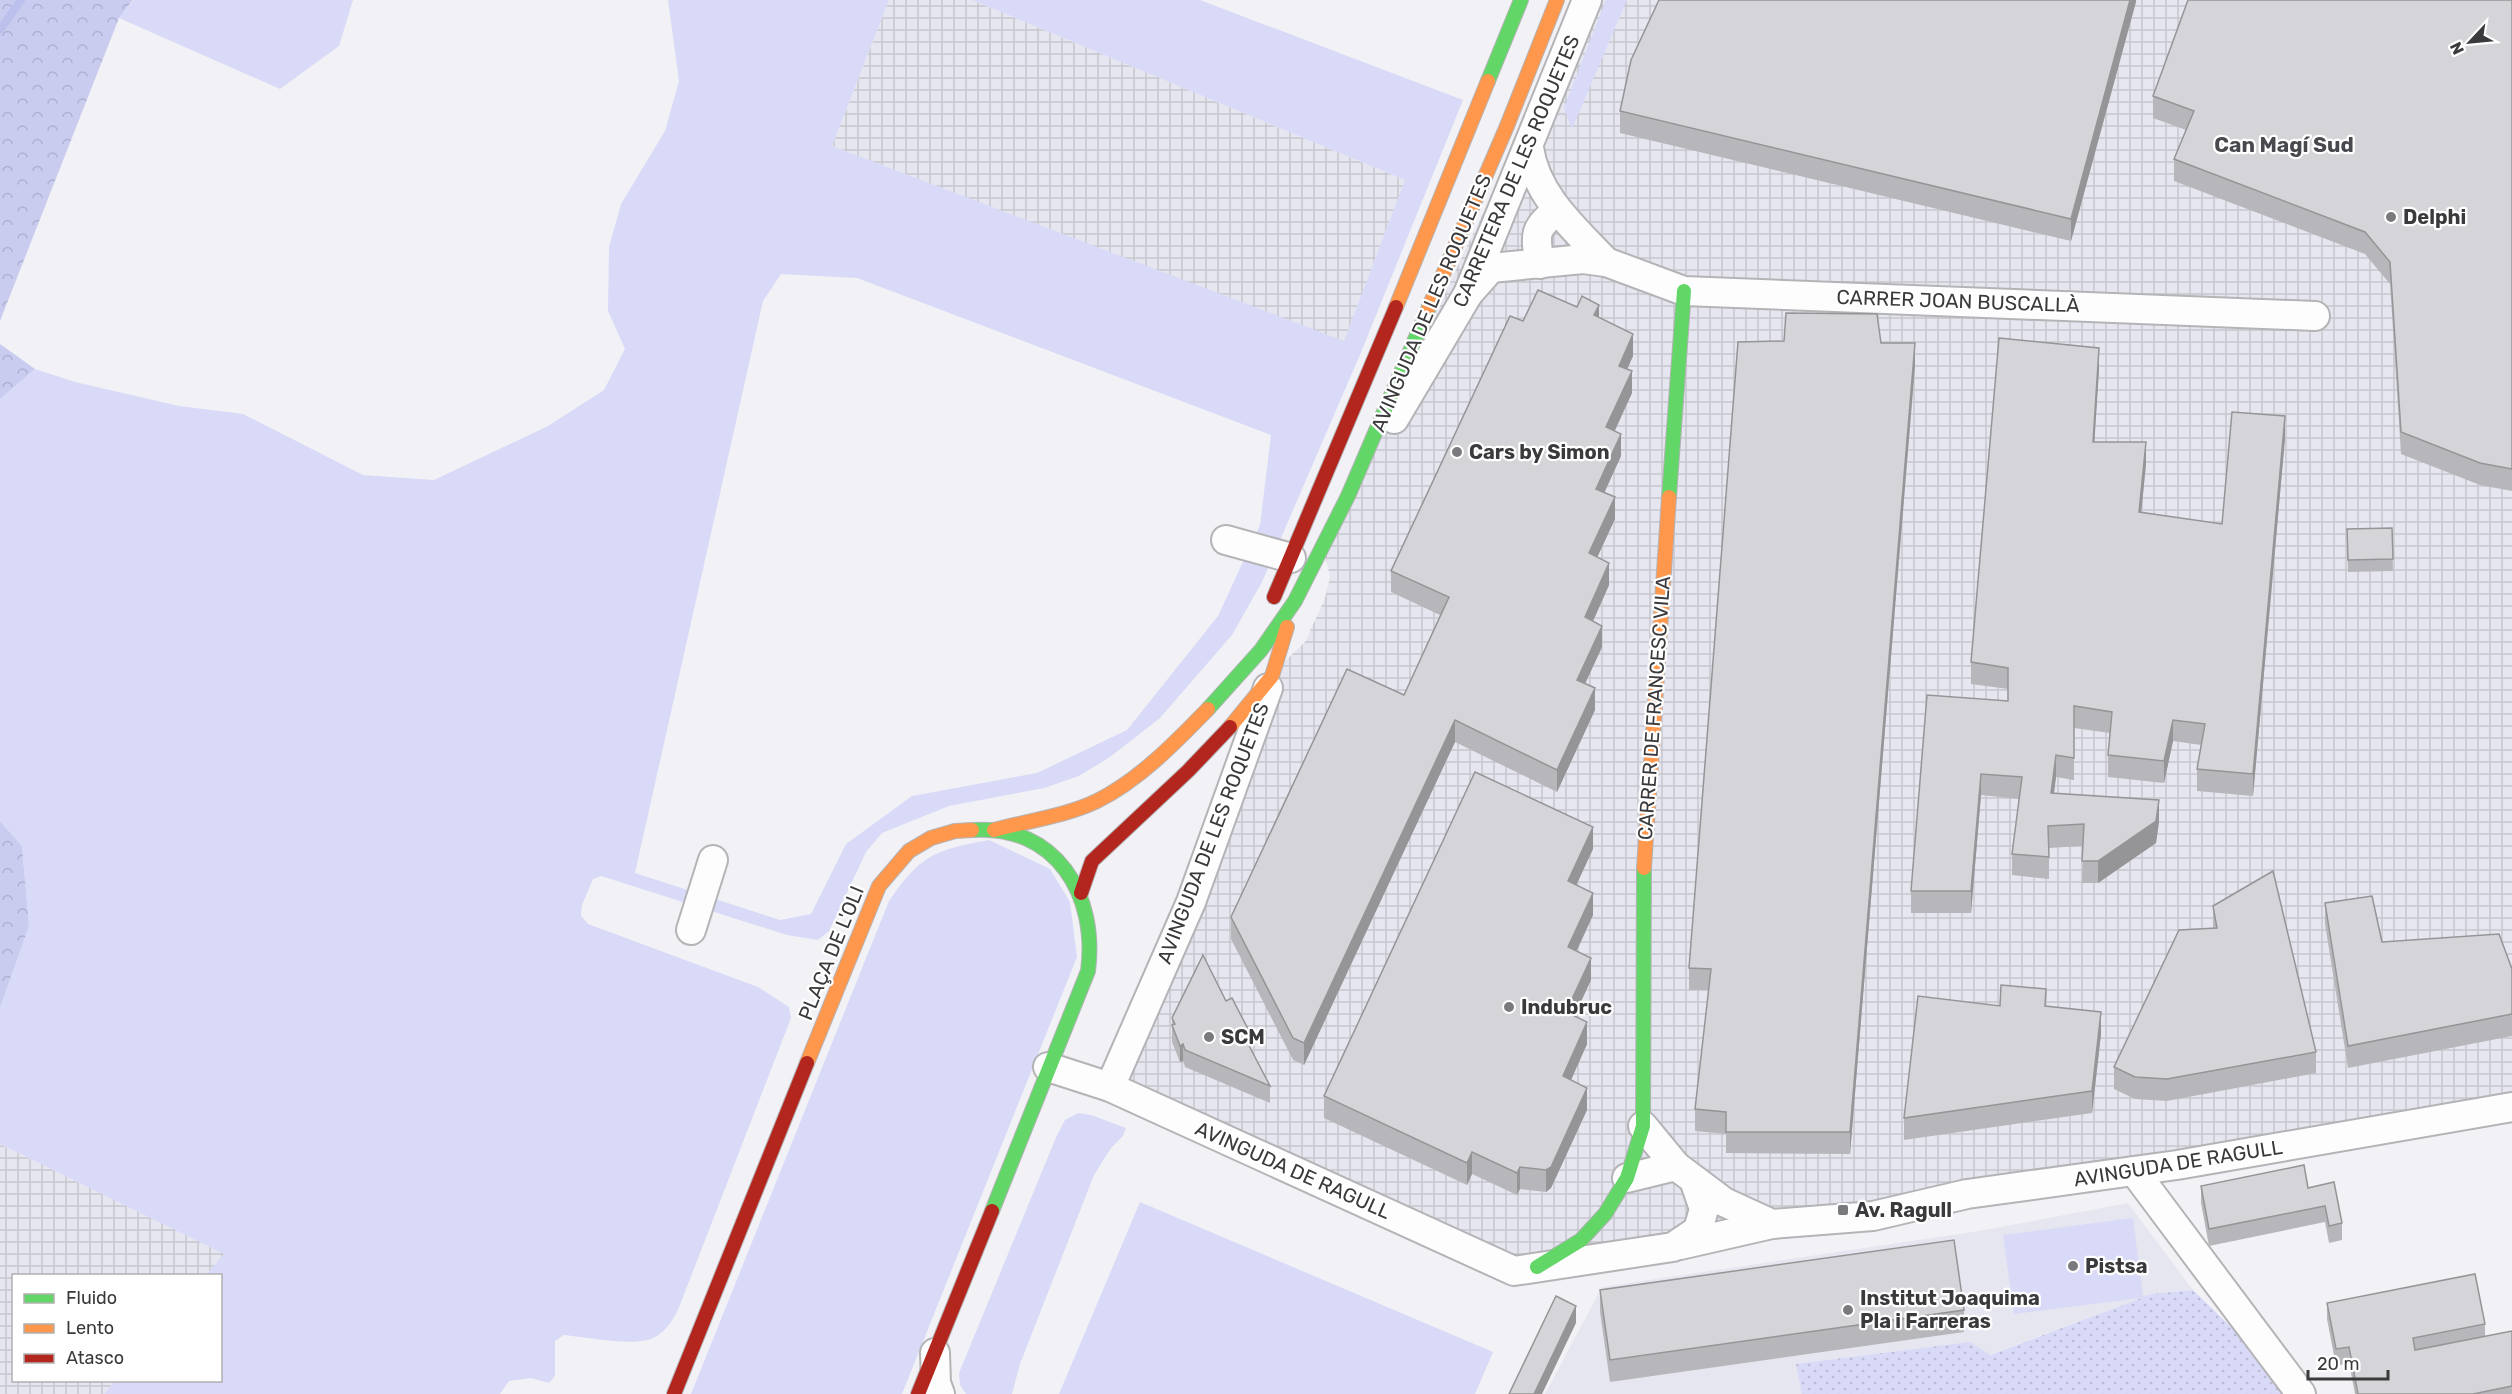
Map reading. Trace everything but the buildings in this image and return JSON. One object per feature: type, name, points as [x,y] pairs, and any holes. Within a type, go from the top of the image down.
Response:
[{"type":"main road","points":[[1227,688],[1267,615],[1350,419],[1521,0]]},
{"type":"main road","name":"AVINGUDA DE LES ROQUETES","points":[[994,830],[1067,812],[1097,801],[1117,789],[1180,738],[1261,650],[1294,601],[1348,496],[1507,126],[1557,0]]},
{"type":"main road","name":"CARRER DE FRANCESC VILA","points":[[1627,1178],[1643,1126],[1644,847],[1684,291]]},
{"type":"main road","name":"AVINGUDA DE LES ROQUETES","points":[[1081,893],[1092,861],[1227,732],[1272,676],[1294,601]]},
{"type":"main road","name":"PLAÇA DE L'OLI","points":[[674,1394],[879,886],[899,860],[925,841],[965,829],[994,830],[1035,844],[1064,868],[1081,893],[1088,914],[1091,942],[1088,971],[918,1394]]},
{"type":"main road","points":[[1537,1268],[1581,1240],[1605,1214],[1627,1178]]},
{"type":"street","name":"CARRETERA DE LES ROQUETES","points":[[1348,496],[1468,294],[1587,0]]},
{"type":"street","name":"CARRER JOAN BUSCALLÀ","points":[[1529,148],[1538,180],[1557,211],[1606,262]]},
{"type":"street","points":[[1539,264],[1536,239],[1541,222],[1557,211]]},
{"type":"street","name":"CARRER JOAN BUSCALLÀ","points":[[1468,294],[1491,268],[1583,260],[1606,262],[1684,291],[2315,316]]},
{"type":"street","points":[[1226,540],[1291,558]]},
{"type":"street","name":"AVINGUDA DE LES ROQUETES","points":[[1110,1088],[1191,902],[1272,676]]},
{"type":"street","points":[[691,930],[713,860]]},
{"type":"street","name":"AVINGUDA DE RAGULL","points":[[1048,1067],[1110,1088],[1514,1271],[1537,1268]]},
{"type":"street","name":"AVINGUDA DE RAGULL","points":[[1772,1224],[1845,1220],[1967,1194],[2134,1171],[2512,1107]]},
{"type":"street","points":[[1643,1126],[1685,1173],[1724,1202],[1772,1224]]},
{"type":"street","points":[[2134,1171],[2301,1394]]},
{"type":"street","points":[[1627,1178],[1685,1173]]},
{"type":"street","points":[[1672,1246],[1698,1230],[1704,1209],[1685,1173]]},
{"type":"street","points":[[1605,1214],[1614,1234],[1643,1251]]},
{"type":"street","points":[[1537,1268],[1672,1246],[1772,1224]]},
{"type":"street","points":[[935,1353],[936,1383],[940,1394]]},
{"type":"shaded area","points":[[134,0],[353,0],[339,46],[280,89],[119,18]]},
{"type":"shaded area","points":[[668,0],[889,0],[832,146],[1344,341],[1405,180],[972,0],[1200,0],[1463,100],[1362,350],[1262,582],[1232,635],[1160,718],[1110,757],[1079,776],[1044,788],[949,806],[882,833],[866,852],[829,931],[818,940],[787,935],[601,876],[593,879],[582,905],[581,916],[588,924],[758,987],[789,1007],[791,1018],[678,1310],[665,1330],[653,1338],[634,1342],[564,1335],[555,1341],[555,1376],[549,1383],[531,1378],[509,1381],[500,1394],[104,1394],[114,1382],[222,1382],[222,1274],[207,1274],[224,1254],[0,1144],[0,1008],[29,926],[22,846],[0,821],[0,399],[35,369],[75,382],[179,406],[243,414],[363,475],[434,480],[548,426],[604,390],[625,349],[608,311],[609,247],[621,204],[665,131],[679,81]],"holes":[[[781,274],[857,278],[1271,435],[1260,525],[1218,616],[1127,730],[1037,773],[912,796],[846,844],[811,914],[780,920],[635,873],[763,301]]]},
{"type":"shaded area","points":[[889,0],[972,0],[1405,180],[1344,342],[832,146]]},
{"type":"shaded area","points":[[1586,0],[2512,0],[2512,1107],[1514,1271],[1110,1088],[1283,663],[1305,642],[1325,598],[1330,577],[1323,545]]},
{"type":"shaded area","points":[[1606,0],[1627,0],[1572,129],[1564,108]]},
{"type":"shaded area","points":[[989,840],[1050,869],[1070,902],[1077,957],[902,1394],[691,1394],[889,901],[910,873],[930,857],[955,847]]},
{"type":"shaded area","points":[[1078,1113],[1091,1115],[1126,1128],[1123,1136],[1111,1148],[1094,1175],[1020,1364],[1012,1394],[966,1394],[960,1385],[959,1373],[1057,1135],[1065,1120]]},
{"type":"shaded area","points":[[0,1144],[225,1254],[207,1274],[12,1274],[12,1382],[114,1382],[104,1394],[0,1394]]},
{"type":"shaded area","points":[[1140,1202],[1493,1352],[1475,1394],[1059,1394]]},
{"type":"shaded area","name":"Institut Joaquima Pla i Farreras","points":[[2128,1203],[2193,1290],[2152,1294],[1932,1376],[1897,1394],[1545,1394],[1602,1287],[1979,1231]]},
{"type":"shaded area","name":"Pistsa","points":[[2133,1218],[2143,1296],[2152,1294],[2140,1298],[2014,1314],[2003,1235]]},
{"type":"shaded area","points":[[2193,1290],[2300,1394],[1802,1394],[1796,1364],[1970,1342],[1990,1355],[2152,1294]]},
{"type":"green space","points":[[0,0],[133,0],[119,18],[0,321]]},
{"type":"green space","points":[[0,344],[35,369],[0,399]]},
{"type":"green space","points":[[0,821],[22,846],[29,926],[0,1008]]},
{"type":"waterway","points":[[0,30],[21,0]]},
{"type":"traffic: fast","points":[[1488,81],[1521,0]]},
{"type":"traffic: fast","points":[[1669,497],[1684,291]]},
{"type":"traffic: fast","points":[[1208,709],[1261,650],[1295,601],[1348,496],[1429,307]]},
{"type":"traffic: fast","points":[[972,830],[1002,831],[1027,839],[1048,852],[1065,870],[1078,891],[1086,916],[1089,943],[1088,971],[992,1211]]},
{"type":"traffic: fast","points":[[1537,1267],[1581,1240],[1605,1214],[1627,1178],[1643,1126],[1644,868]]},
{"type":"traffic: slow","points":[[1429,307],[1507,126],[1557,0]]},
{"type":"traffic: slow","points":[[1396,307],[1488,81]]},
{"type":"traffic: slow","points":[[1644,868],[1669,497]]},
{"type":"traffic: slow","points":[[1230,727],[1272,676],[1287,627]]},
{"type":"traffic: slow","points":[[994,830],[1072,811],[1097,801],[1142,772],[1208,709]]},
{"type":"traffic: slow","points":[[807,1063],[879,886],[909,851],[931,838],[955,831],[972,830]]},
{"type":"traffic: jam","points":[[1274,597],[1396,307]]},
{"type":"traffic: jam","points":[[1081,893],[1092,861],[1188,771],[1230,727]]},
{"type":"traffic: jam","points":[[674,1394],[807,1063]]},
{"type":"traffic: jam","points":[[918,1394],[992,1211]]},
{"type":"place","name":"Delphi","points":[[2391,217]]},
{"type":"place","name":"Cars by Simon","points":[[1457,452]]},
{"type":"place","name":"Indubruc","points":[[1509,1007]]},
{"type":"place","name":"SCM","points":[[1209,1037]]},
{"type":"place","name":"Av. Ragull","points":[[1843,1210]]},
{"type":"place","name":"Pistsa","points":[[2073,1266]]},
{"type":"place","name":"Institut Joaquima Pla i Farreras","points":[[1848,1310]]},
{"type":"district","name":"Can Magí Sud","points":[[2284,145]]}]
